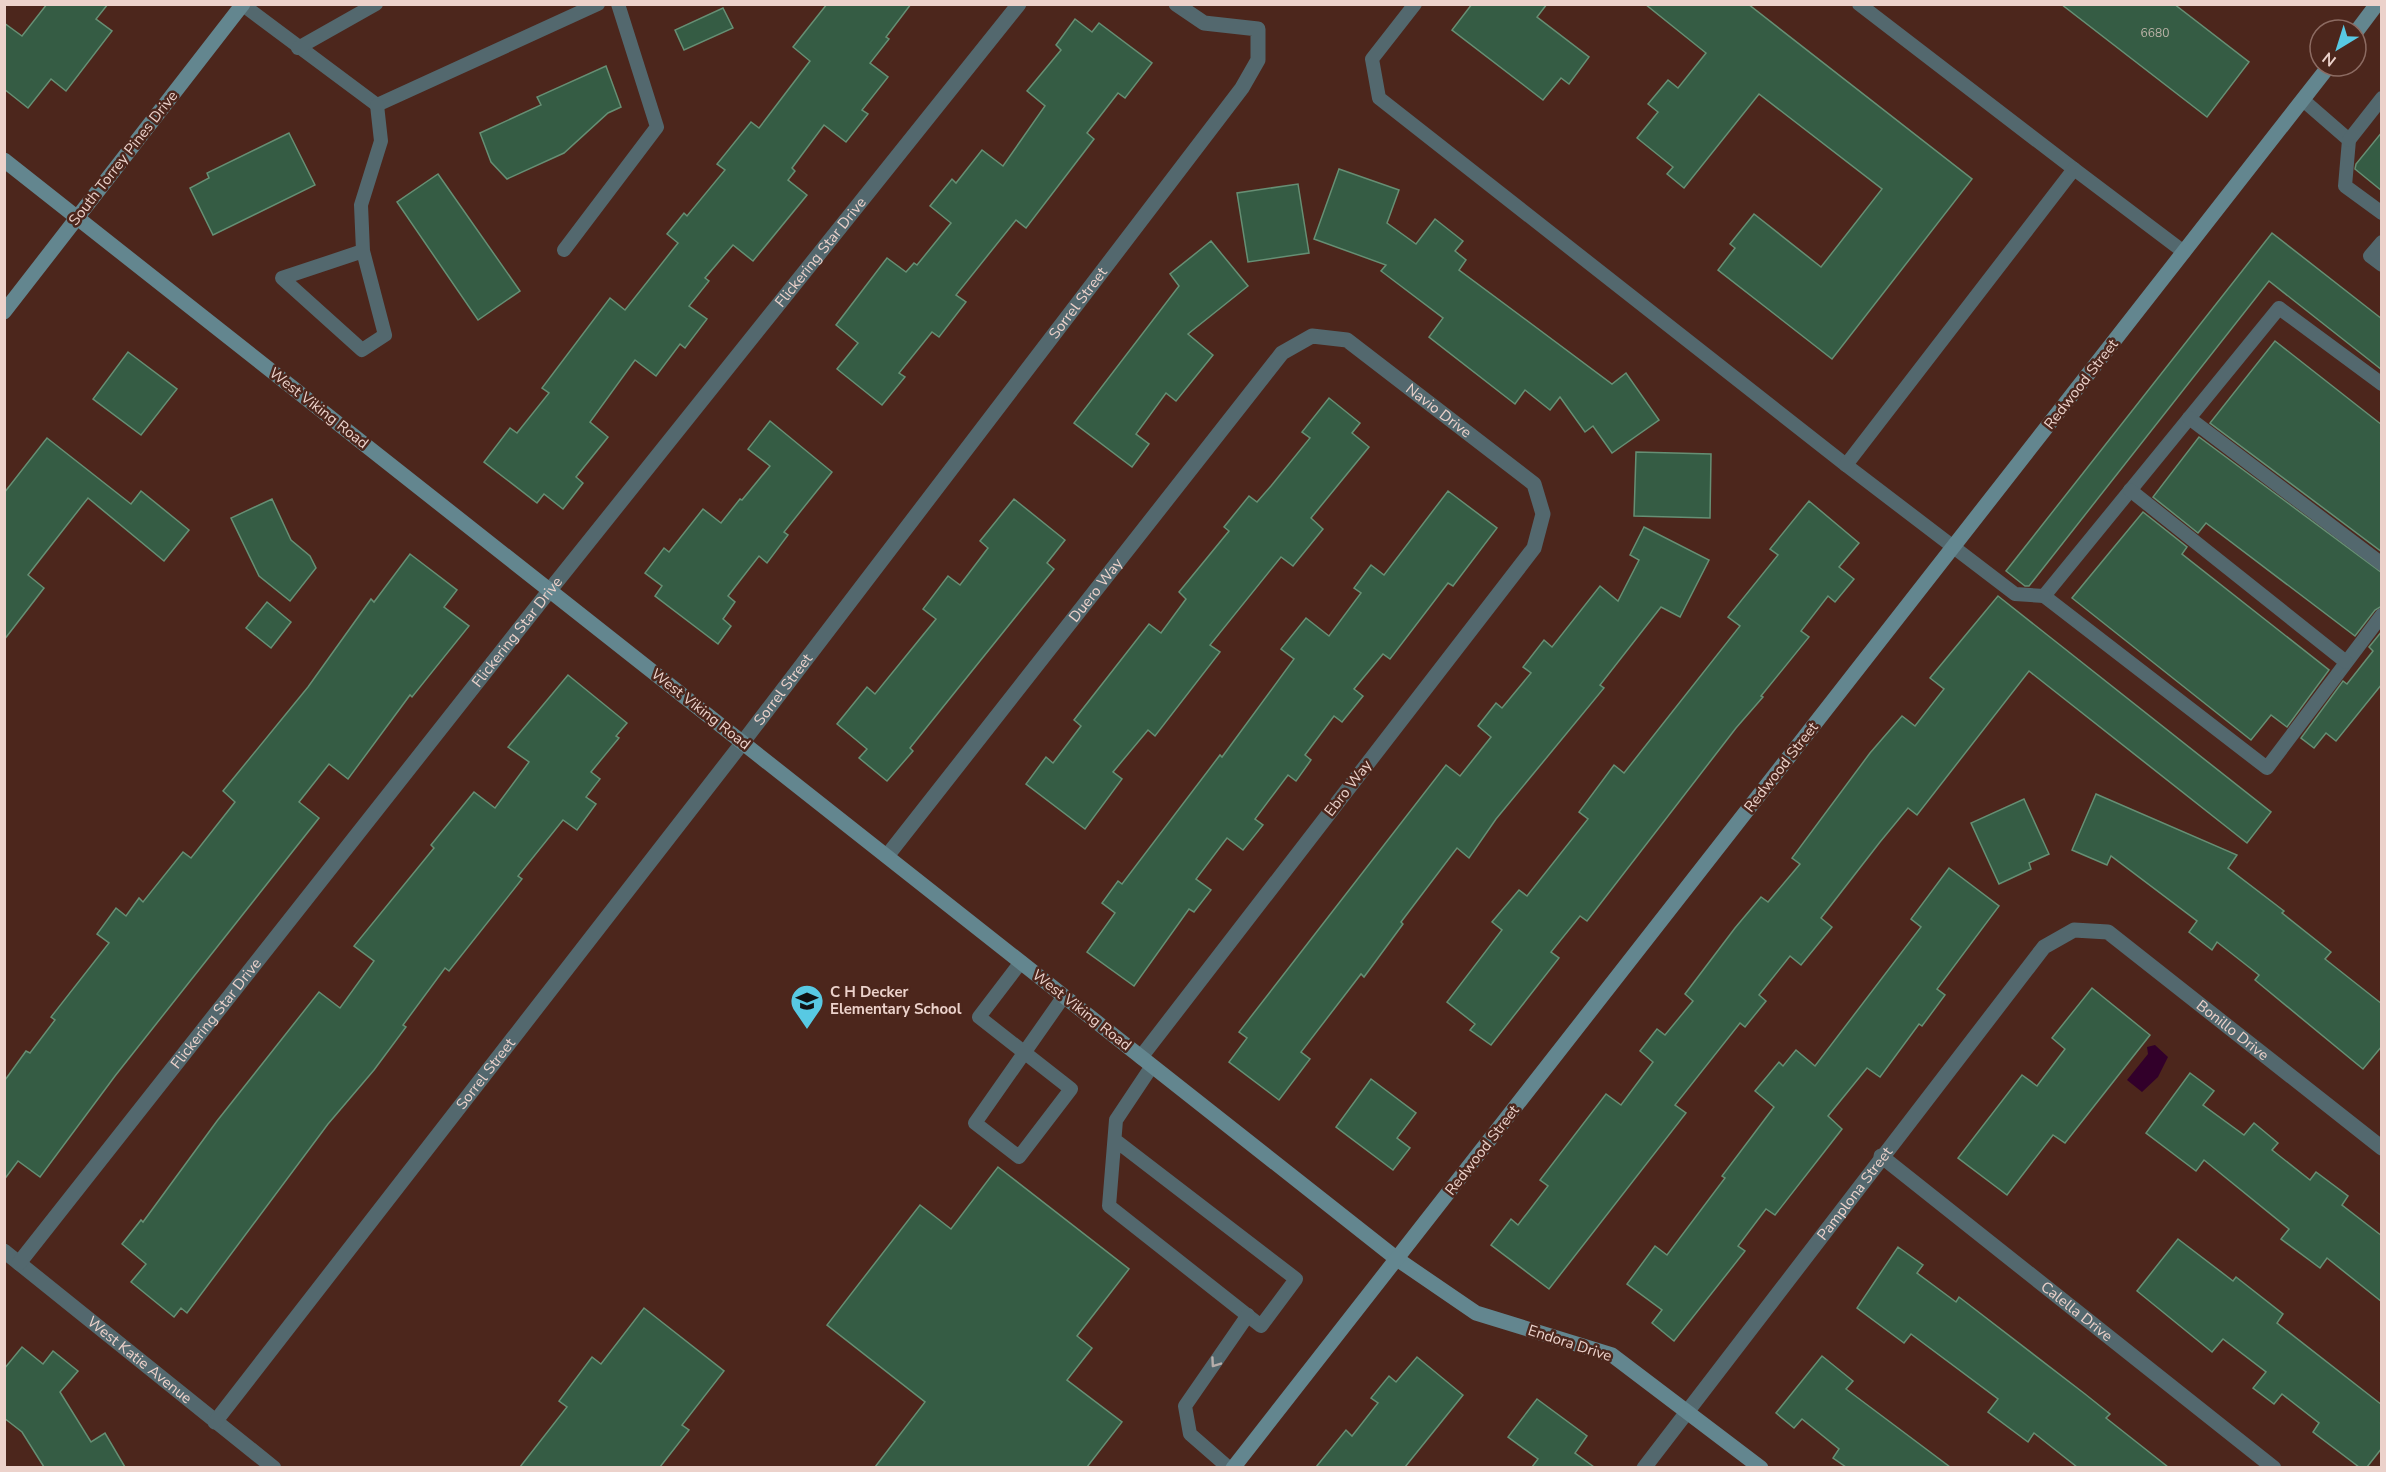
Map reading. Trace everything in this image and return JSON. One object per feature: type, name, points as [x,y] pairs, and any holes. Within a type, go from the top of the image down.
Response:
[{"type":"street","name":"Flickering Star Drive","points":[[19,1263],[550,590],[1019,4]]},
{"type":"street","name":"Sorrel Street","points":[[215,1422],[743,742],[1242,88],[1258,60],[1258,30],[1204,23],[1176,4]]},
{"type":"street","points":[[2366,18],[2377,4]]},
{"type":"street","name":"South Torrey Pines Drive","points":[[4,312],[243,5]]},
{"type":"street","name":"Redwood Street","points":[[1231,1467],[2320,78]]},
{"type":"street","name":"West Viking Road","points":[[4,160],[1396,1259]]},
{"type":"street","name":"Navio Drive","points":[[1312,336],[1347,340],[1534,484],[1543,514]]},
{"type":"street","name":"Duero Way","points":[[887,856],[1282,353],[1312,336]]},
{"type":"street","name":"Ebro Way","points":[[1147,1061],[1534,548],[1543,514]]},
{"type":"street","name":"Bonillo Drive","points":[[2074,930],[2108,932],[2382,1148]]},
{"type":"street","name":"Pamplona Street","points":[[1644,1467],[2044,947],[2074,930]]},
{"type":"street","name":"Calella Drive","points":[[1881,1156],[2274,1467]]},
{"type":"street","name":"West Katie Avenue","points":[[4,1251],[274,1467]]},
{"type":"street","name":"Endora Drive","points":[[1396,1259],[1476,1313],[1612,1355],[1761,1467]]},
{"type":"lane","points":[[298,48],[376,4]]},
{"type":"lane","points":[[377,105],[598,4]]},
{"type":"lane","points":[[564,250],[657,127],[618,4]]},
{"type":"lane","points":[[1414,4],[1372,59],[1379,98],[1846,465],[2015,594],[2044,596],[2267,768],[2382,615]]},
{"type":"lane","points":[[1859,4],[2184,252]]},
{"type":"lane","points":[[243,5],[377,105],[381,141],[361,205],[363,251],[386,335],[362,350],[282,278],[363,251]]},
{"type":"lane","points":[[2382,99],[2349,140],[2345,186],[2382,213]]},
{"type":"lane","points":[[2303,100],[2349,140]]},
{"type":"lane","points":[[1846,465],[2074,169]]},
{"type":"lane","points":[[2382,242],[2370,256],[2382,265]]},
{"type":"lane","points":[[2044,596],[2279,308],[2382,384]]},
{"type":"lane","points":[[2189,418],[2382,564]]},
{"type":"lane","points":[[2130,490],[2346,662]]},
{"type":"lane","points":[[1021,962],[979,1017],[1024,1053],[1071,1089],[1019,1157],[975,1122],[1024,1053],[1064,996]]},
{"type":"lane","points":[[1115,1140],[1296,1279],[1261,1326],[1109,1206],[1116,1120],[1147,1061]]},
{"type":"lane","points":[[1231,1467],[1190,1434],[1185,1406],[1248,1315]]},
{"type":"shaded area","points":[[2155,1045],[2168,1057],[2158,1077],[2142,1092],[2127,1080],[2148,1054],[2147,1047]]},
{"type":"building","points":[[47,4],[108,4],[96,19],[112,31],[66,91],[51,79],[28,108],[4,89],[4,23],[22,36]]},
{"type":"building","points":[[827,4],[911,4],[886,37],[889,39],[870,63],[888,77],[862,110],[868,114],[846,142],[824,125],[792,168],[795,171],[788,180],[807,195],[753,261],[733,245],[705,278],[709,281],[689,306],[707,319],[685,348],[680,344],[656,376],[635,360],[590,422],[608,437],[576,477],[583,483],[563,509],[544,494],[537,503],[484,462],[510,428],[517,433],[549,393],[542,388],[610,298],[625,310],[678,243],[667,234],[684,213],[687,216],[725,170],[717,164],[751,122],[759,128],[810,61],[793,47]]},
{"type":"building","points":[[1472,4],[1547,4],[1537,17],[1589,57],[1569,84],[1561,78],[1543,100],[1452,30]]},
{"type":"building","points":[[1645,4],[1748,4],[1972,179],[1832,359],[1718,270],[1735,248],[1730,244],[1754,214],[1821,267],[1882,189],[1759,94],[1684,188],[1667,174],[1673,167],[1637,138],[1658,112],[1648,104],[1668,80],[1678,88],[1706,53]]},
{"type":"building","points":[[2061,4],[2174,4],[2249,62],[2207,117]]},
{"type":"building","points":[[723,8],[733,28],[684,50],[675,30]]},
{"type":"building","points":[[1075,19],[1092,32],[1099,23],[1152,63],[1125,98],[1118,93],[1087,133],[1094,139],[1026,228],[1016,220],[956,295],[966,302],[939,337],[932,332],[899,373],[905,377],[882,405],[837,369],[858,343],[836,325],[887,258],[906,272],[914,263],[917,265],[951,223],[930,206],[952,179],[956,183],[982,150],[1003,166],[1045,106],[1027,91],[1061,50],[1056,45]]},
{"type":"building","points":[[606,66],[621,107],[608,113],[564,153],[507,179],[491,162],[480,133],[541,105],[537,97]]},
{"type":"building","points":[[2382,132],[2382,191],[2355,169],[2356,164]]},
{"type":"building","points":[[289,133],[315,185],[213,235],[190,188],[209,178],[207,173]]},
{"type":"building","points":[[1339,169],[1399,190],[1387,223],[1416,244],[1435,219],[1463,241],[1455,251],[1466,260],[1459,270],[1612,384],[1626,373],[1659,420],[1612,453],[1593,426],[1585,432],[1560,397],[1550,410],[1525,390],[1515,404],[1429,337],[1443,318],[1381,271],[1386,265],[1314,239]]},
{"type":"building","points":[[438,174],[520,291],[478,320],[397,202]]},
{"type":"building","points":[[1298,184],[1309,253],[1248,262],[1237,193]]},
{"type":"building","points":[[2272,233],[2382,319],[2382,370],[2269,281],[2029,586],[2025,586],[2006,571]]},
{"type":"building","points":[[1211,241],[1248,286],[1188,334],[1213,355],[1176,401],[1166,393],[1136,434],[1149,444],[1132,467],[1074,423],[1179,286],[1170,274]]},
{"type":"building","points":[[2275,341],[2382,425],[2382,552],[2210,423]]},
{"type":"building","points":[[128,352],[177,389],[141,435],[93,399]]},
{"type":"building","points":[[1329,398],[1360,423],[1352,433],[1369,447],[1311,518],[1323,529],[1293,566],[1281,557],[1210,645],[1220,652],[1155,736],[1148,730],[1113,772],[1122,779],[1085,829],[1026,784],[1046,757],[1053,763],[1081,726],[1074,720],[1149,624],[1161,633],[1186,599],[1179,592],[1229,531],[1224,527],[1249,496],[1257,502],[1271,486],[1310,438],[1302,432]]},
{"type":"building","points":[[770,421],[832,472],[784,532],[788,535],[767,563],[759,556],[728,596],[735,602],[723,619],[731,626],[718,644],[655,596],[662,586],[645,573],[664,548],[669,552],[703,509],[721,523],[770,466],[748,449]]},
{"type":"building","points":[[2199,437],[2382,573],[2382,606],[2375,610],[2355,636],[2206,523],[2198,533],[2153,497]]},
{"type":"building","points":[[47,438],[131,504],[141,491],[189,530],[164,561],[88,498],[28,575],[44,588],[4,640],[4,493]]},
{"type":"building","points":[[1636,452],[1711,454],[1710,518],[1634,516]]},
{"type":"building","points":[[1448,491],[1497,528],[1453,586],[1448,583],[1390,659],[1383,654],[1354,689],[1363,696],[1342,722],[1334,716],[1305,755],[1311,760],[1296,781],[1288,775],[1255,819],[1263,825],[1243,850],[1227,838],[1196,879],[1211,890],[1194,912],[1189,909],[1134,986],[1087,952],[1115,913],[1102,903],[1118,881],[1122,884],[1220,755],[1222,757],[1294,659],[1281,649],[1306,618],[1329,636],[1361,593],[1354,588],[1371,565],[1384,575]]},
{"type":"building","points":[[272,499],[291,540],[310,556],[316,568],[290,601],[259,576],[231,518]]},
{"type":"building","points":[[1014,499],[1065,540],[1047,563],[1054,569],[910,748],[913,751],[887,781],[859,758],[867,749],[837,724],[867,687],[875,694],[936,619],[923,609],[948,576],[960,585],[988,548],[980,541]]},
{"type":"building","points":[[1809,501],[1859,543],[1839,567],[1854,579],[1835,602],[1828,596],[1801,631],[1809,637],[1587,921],[1580,916],[1551,952],[1559,958],[1491,1045],[1470,1030],[1475,1024],[1447,1002],[1502,930],[1492,922],[1519,890],[1527,896],[1588,819],[1579,812],[1614,765],[1624,773],[1740,626],[1728,617],[1778,555],[1770,549]]},
{"type":"building","points":[[2143,512],[2187,547],[2182,554],[2329,670],[2287,727],[2271,715],[2251,740],[2072,598]]},
{"type":"building","points":[[1644,527],[1709,560],[1680,617],[1661,607],[1600,685],[1604,688],[1496,819],[1469,858],[1457,848],[1401,922],[1403,924],[1364,977],[1361,974],[1301,1052],[1310,1059],[1279,1100],[1229,1062],[1247,1038],[1239,1032],[1446,765],[1460,776],[1491,737],[1478,726],[1496,703],[1502,708],[1531,673],[1523,667],[1544,640],[1552,647],[1600,586],[1618,601],[1639,560],[1630,555]]},
{"type":"building","points":[[410,554],[457,590],[444,607],[469,626],[412,697],[410,695],[348,779],[329,764],[299,802],[319,818],[115,1076],[40,1177],[18,1161],[4,1180],[5,1080],[26,1051],[30,1053],[55,1020],[51,1017],[109,943],[97,934],[116,908],[126,916],[139,898],[143,902],[183,852],[191,858],[235,802],[223,791],[308,687],[371,599],[374,602]]},
{"type":"building","points":[[1998,596],[2271,812],[2247,843],[2029,671],[1917,815],[1908,808],[1821,918],[1832,927],[1801,965],[1790,956],[1759,995],[1766,1001],[1745,1027],[1740,1023],[1675,1105],[1686,1113],[1549,1289],[1491,1245],[1511,1219],[1518,1225],[1548,1186],[1540,1180],[1606,1094],[1621,1105],[1653,1062],[1640,1051],[1657,1029],[1665,1035],[1693,1001],[1685,994],[1735,928],[1761,897],[1768,902],[1800,864],[1792,858],[1870,753],[1902,716],[1915,726],[1944,689],[1930,678]]},
{"type":"building","points":[[267,602],[291,622],[271,648],[246,628]]},
{"type":"building","points":[[2382,631],[2382,684],[2336,741],[2326,733],[2314,748],[2301,738],[2343,681],[2347,684],[2373,651],[2369,647]]},
{"type":"building","points":[[568,675],[627,723],[616,736],[619,738],[591,772],[600,779],[586,797],[596,804],[577,830],[563,820],[518,876],[522,879],[449,971],[445,968],[403,1025],[406,1027],[374,1070],[328,1124],[187,1313],[181,1308],[174,1317],[131,1282],[146,1264],[122,1244],[141,1220],[143,1222],[217,1121],[319,992],[340,1008],[374,961],[354,946],[434,848],[431,845],[474,792],[495,808],[529,762],[508,747]]},
{"type":"building","points":[[2096,794],[2237,855],[2228,868],[2284,911],[2282,913],[2331,952],[2325,959],[2382,1004],[2382,1046],[2363,1069],[2255,980],[2259,975],[2217,942],[2212,950],[2189,932],[2197,921],[2111,856],[2107,865],[2072,850]]},
{"type":"building","points":[[2024,799],[2049,854],[2029,863],[2031,869],[1999,884],[1971,823]]},
{"type":"building","points":[[1949,868],[1999,906],[1937,989],[1945,995],[1922,1026],[1919,1024],[1880,1077],[1867,1068],[1828,1116],[1842,1129],[1775,1215],[1766,1209],[1738,1246],[1745,1251],[1674,1341],[1652,1323],[1662,1310],[1627,1284],[1655,1246],[1667,1255],[1725,1178],[1722,1176],[1774,1107],[1755,1091],[1779,1062],[1783,1066],[1796,1050],[1815,1066],[1921,927],[1911,919]]},
{"type":"building","points":[[2092,988],[2150,1035],[2065,1143],[2053,1135],[2007,1195],[1958,1158],[2022,1075],[2037,1086],[2065,1049],[2052,1038]]},
{"type":"building","points":[[2190,1073],[2214,1091],[2203,1105],[2244,1135],[2254,1123],[2278,1143],[2272,1150],[2310,1180],[2316,1172],[2348,1196],[2342,1205],[2382,1236],[2382,1302],[2327,1258],[2320,1268],[2281,1239],[2289,1229],[2204,1160],[2196,1171],[2146,1133]]},
{"type":"building","points":[[1371,1079],[1416,1113],[1397,1138],[1410,1148],[1393,1170],[1336,1127]]},
{"type":"building","points":[[998,1167],[1129,1269],[1077,1336],[1092,1348],[1067,1380],[1122,1422],[1087,1467],[875,1467],[925,1402],[827,1325],[920,1205],[951,1229]]},
{"type":"building","points":[[2178,1239],[2233,1281],[2236,1277],[2283,1314],[2277,1323],[2382,1405],[2382,1448],[2367,1467],[2359,1467],[2313,1432],[2319,1423],[2282,1394],[2274,1404],[2253,1388],[2266,1372],[2223,1339],[2212,1352],[2137,1291]]},
{"type":"building","points":[[1898,1247],[1923,1265],[1917,1273],[1956,1302],[1959,1297],[2085,1394],[2110,1414],[2106,1418],[2168,1467],[2077,1467],[2034,1433],[2028,1442],[1988,1412],[1998,1399],[1911,1334],[1904,1343],[1857,1308]]},
{"type":"building","points":[[644,1308],[724,1371],[682,1425],[689,1430],[660,1467],[520,1467],[567,1407],[559,1401],[592,1357],[601,1364]]},
{"type":"building","points":[[22,1347],[43,1364],[53,1351],[78,1371],[60,1392],[91,1442],[105,1433],[125,1467],[44,1467],[22,1432],[4,1418],[4,1369]]},
{"type":"building","points":[[1822,1356],[1853,1381],[1846,1389],[1950,1467],[1846,1467],[1833,1458],[1839,1449],[1802,1419],[1794,1428],[1776,1413]]},
{"type":"building","points":[[1417,1357],[1463,1395],[1405,1467],[1316,1467],[1346,1430],[1352,1436],[1378,1403],[1371,1398],[1389,1376],[1396,1382]]},
{"type":"building","points":[[1537,1399],[1587,1436],[1575,1453],[1594,1467],[1532,1467],[1538,1459],[1508,1437]]},
{"type":"place","name":"C H Decker Elementary School","points":[[807,1030]]}]
